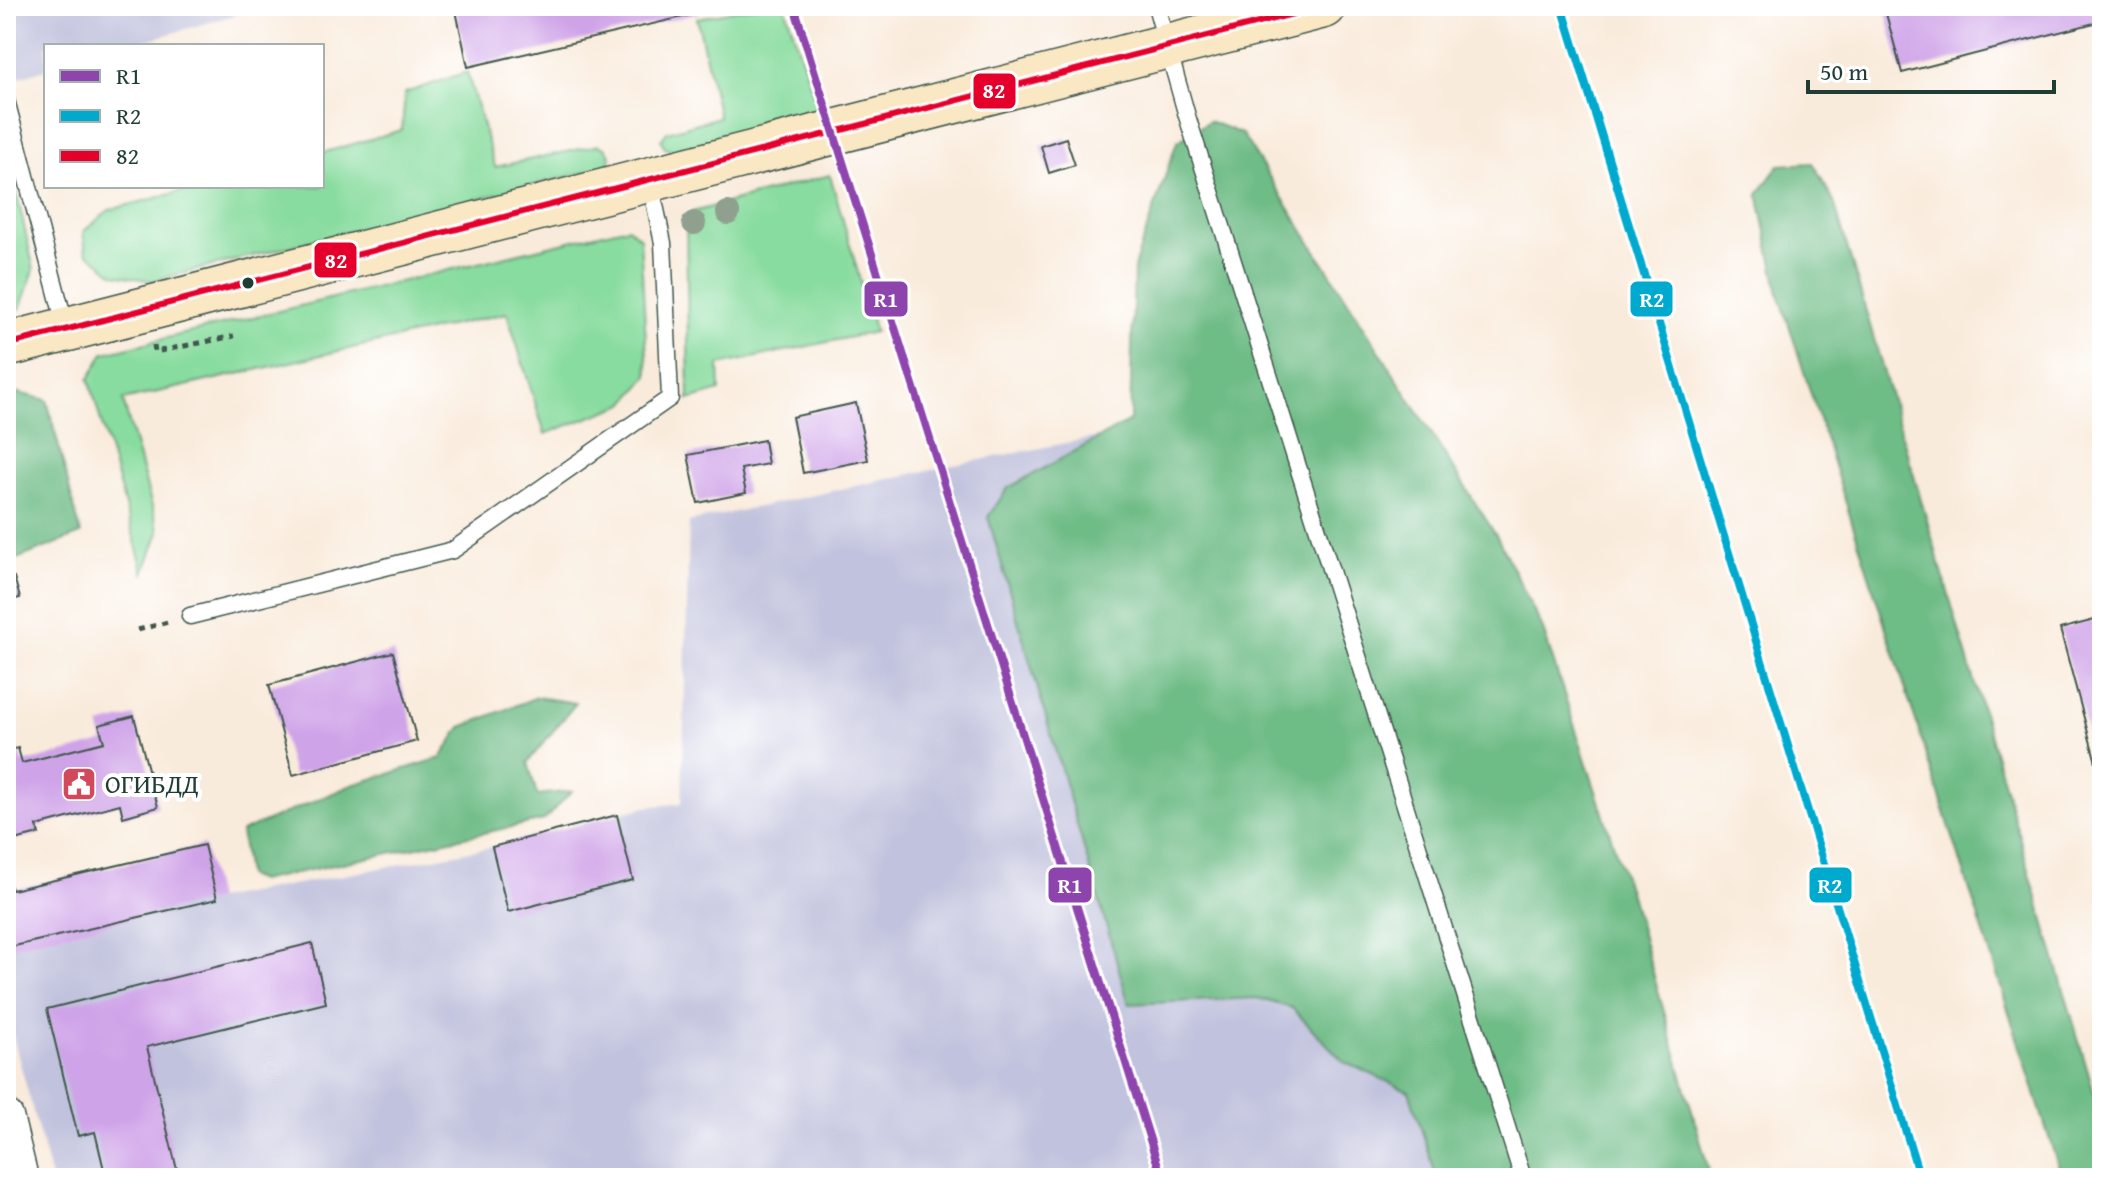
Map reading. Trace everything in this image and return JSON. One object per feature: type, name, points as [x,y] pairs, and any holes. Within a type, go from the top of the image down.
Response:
[{"type":"main road","points":[[6,345],[649,180],[1161,26],[1324,6]]},
{"type":"street","points":[[6,1117],[21,1178]]},
{"type":"lane","points":[[1161,26],[1523,1178]]},
{"type":"lane","points":[[6,100],[10,143],[66,330]]},
{"type":"lane","points":[[190,616],[453,550],[670,398],[663,243],[649,180]]},
{"type":"shaded area","points":[[6,6],[266,6],[134,44],[44,44],[44,70],[6,81]]},
{"type":"shaded area","points":[[1234,410],[1486,1178],[51,1178],[6,1011],[6,948],[217,899],[492,847],[646,807],[682,803],[689,522],[939,468]]},
{"type":"green space","points":[[758,6],[785,6],[819,113],[674,152],[665,148],[661,140],[667,132],[719,117],[697,18]]},
{"type":"green space","points":[[467,72],[495,167],[598,145],[607,149],[611,158],[606,167],[152,281],[114,274],[86,252],[83,232],[109,210],[195,188],[324,188],[324,152],[402,130],[405,93]]},
{"type":"green space","points":[[1209,121],[1242,134],[1497,537],[1542,627],[1637,916],[1711,1178],[1437,1178],[1409,1091],[1344,1062],[1292,1008],[1257,998],[1129,1004],[988,517],[1008,488],[1130,421],[1134,267],[1177,142]]},
{"type":"green space","points":[[1813,163],[1834,202],[2102,1120],[2102,1178],[2062,1178],[1779,294],[1758,194],[1779,165]]},
{"type":"green space","points":[[830,175],[875,332],[719,365],[720,391],[689,400],[686,220],[693,212]]},
{"type":"green space","points":[[6,177],[14,181],[34,270],[20,309],[6,313]]},
{"type":"green space","points":[[628,227],[640,238],[648,376],[625,404],[545,434],[507,313],[123,400],[159,532],[144,573],[89,379],[104,353]]},
{"type":"green space","points":[[6,390],[47,400],[81,534],[6,563]]},
{"type":"green space","points":[[537,697],[576,703],[528,762],[537,795],[572,791],[544,820],[259,881],[247,876],[241,832],[352,785],[441,758],[461,727]]},
{"type":"building","points":[[455,6],[699,6],[700,13],[468,67]]},
{"type":"building","points":[[1884,6],[2098,6],[2102,21],[1902,73]]},
{"type":"building","points":[[1066,138],[1075,165],[1049,173],[1041,146]]},
{"type":"building","points":[[856,403],[868,460],[803,473],[792,417]]},
{"type":"building","points":[[764,440],[768,464],[741,469],[746,493],[698,503],[688,455]]},
{"type":"building","points":[[14,577],[20,598],[6,601],[6,579]]},
{"type":"building","points":[[2102,618],[2102,781],[2101,781],[2060,629]]},
{"type":"building","points":[[393,652],[417,741],[293,775],[269,685]]},
{"type":"building","name":"ОГИБДД","points":[[134,716],[158,807],[123,817],[120,804],[37,826],[39,834],[6,842],[6,751],[18,748],[22,763],[104,742],[99,725]]},
{"type":"building","points":[[617,815],[633,880],[508,912],[492,847]]},
{"type":"building","points":[[204,845],[217,899],[6,948],[6,872],[12,890]]},
{"type":"building","points":[[312,943],[326,1003],[147,1047],[179,1178],[106,1178],[95,1132],[78,1136],[47,1009]]},
{"type":"railway","points":[[794,6],[1162,1178]]},
{"type":"transit line","name":"R1","points":[[794,6],[1162,1178]]},
{"type":"transit line","name":"82","points":[[6,345],[1324,6]]},
{"type":"transit line","name":"R2","points":[[1562,6],[1920,1178]]},
{"type":"place","name":"ОГИБДД","points":[[79,784]]}]
